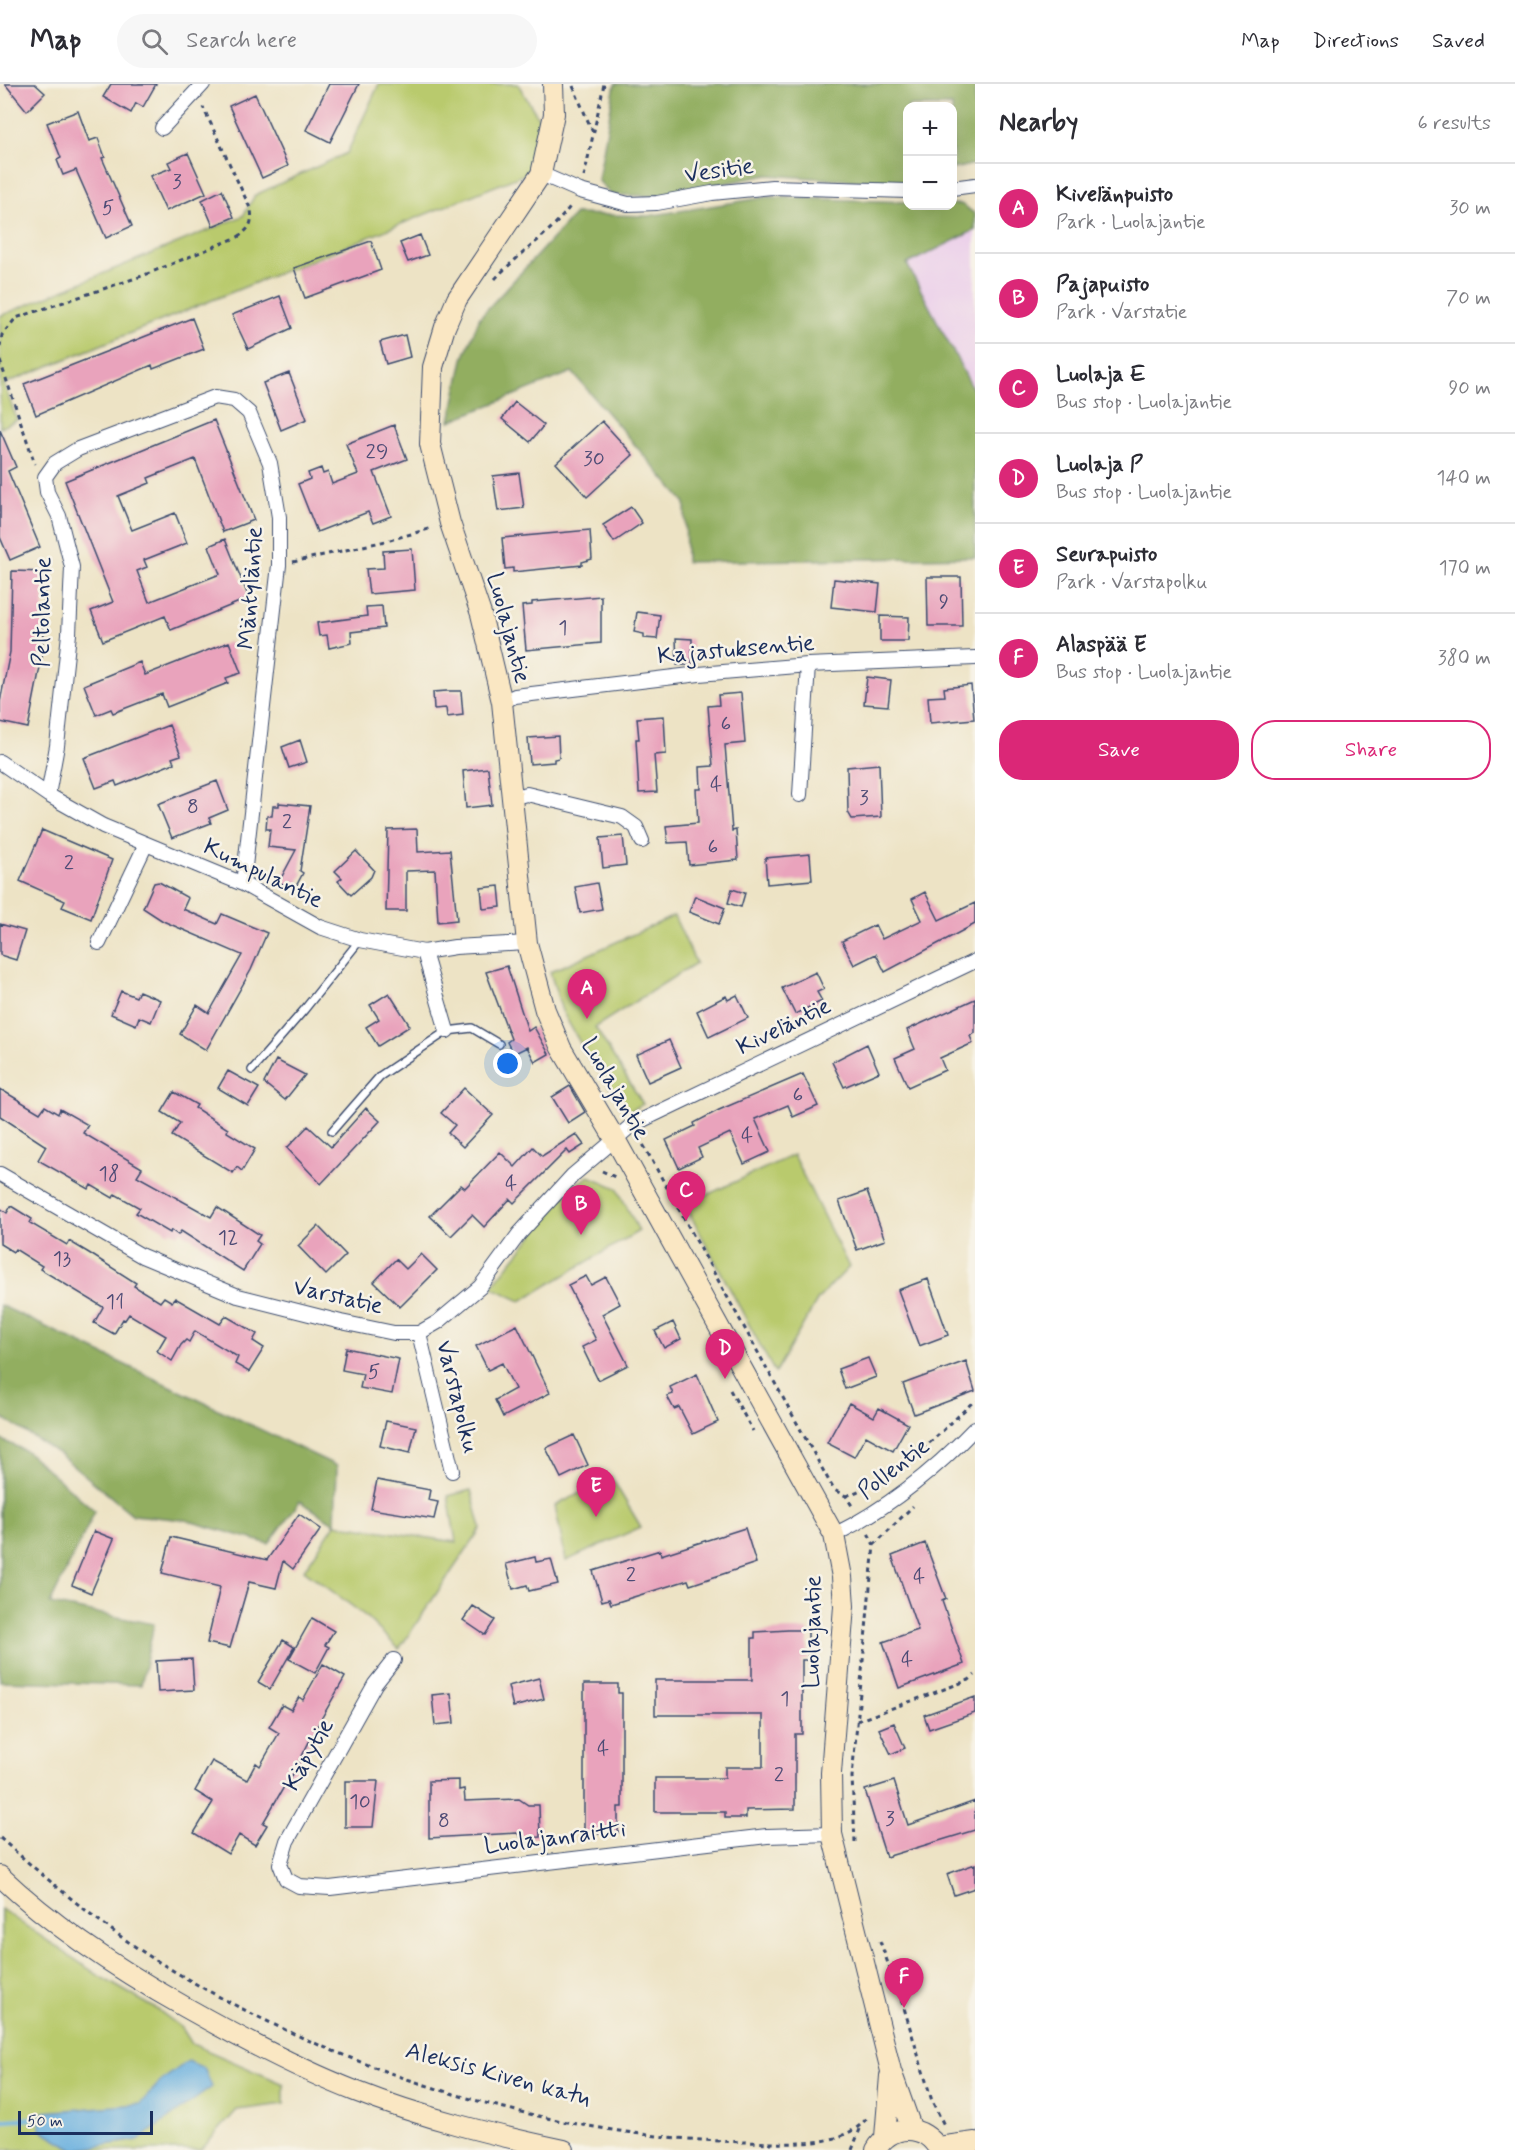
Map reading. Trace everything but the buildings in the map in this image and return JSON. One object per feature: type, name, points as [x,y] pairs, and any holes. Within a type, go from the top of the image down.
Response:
[{"type":"main road","name":"Luolajantie","points":[[553,84],[554,114],[542,174],[457,299],[445,327],[433,367],[430,444],[450,523],[481,614],[502,702],[514,797],[527,943],[544,1010],[561,1048],[615,1139],[834,1535],[842,1577],[844,1605],[831,1773],[832,1834],[891,2071],[896,2109],[912,2130]]},
{"type":"main road","points":[[0,1876],[85,1946],[162,1994],[281,2058],[356,2091],[429,2116],[497,2136],[564,2150]]},
{"type":"main road","name":"Luolajantie","points":[[880,2144],[896,2109]]},
{"type":"main road","points":[[880,2144],[902,2130],[912,2130],[944,2148],[975,2142]]},
{"type":"street","points":[[162,128],[199,88]]},
{"type":"street","name":"Vesitie","points":[[542,174],[580,191],[628,204],[657,203],[712,193],[772,187],[903,191]]},
{"type":"street","points":[[957,187],[975,185]]},
{"type":"street","name":"Mäntyläntie","points":[[45,477],[55,463],[78,449],[215,397],[234,400],[249,413],[270,464],[279,517],[279,565],[243,884]]},
{"type":"street","name":"Peltolantie","points":[[45,477],[47,492],[59,516],[72,567],[69,634],[57,746],[48,795]]},
{"type":"street","name":"Kajastuksentie","points":[[502,702],[515,696],[665,678],[808,665],[975,658]]},
{"type":"street","points":[[800,795],[808,665]]},
{"type":"street","name":"Kumpulantie","points":[[0,762],[48,795],[103,826],[243,884],[320,927],[360,940],[424,952],[455,947],[527,943]]},
{"type":"street","points":[[514,797],[527,794],[622,817],[636,827],[642,841]]},
{"type":"street","points":[[99,943],[146,844]]},
{"type":"street","points":[[424,952],[447,1031]]},
{"type":"street","name":"Kiveläntie","points":[[615,1139],[632,1125],[975,961]]},
{"type":"street","points":[[419,1333],[438,1322],[480,1287],[519,1234],[573,1174],[615,1139]]},
{"type":"street","name":"Varstatie","points":[[0,1174],[142,1256],[238,1296],[341,1323],[394,1333],[419,1333]]},
{"type":"street","name":"Varstapolku","points":[[419,1333],[452,1471]]},
{"type":"street","name":"Pollentie","points":[[834,1535],[862,1521],[905,1493],[944,1460],[975,1428]]},
{"type":"street","name":"Käpytie","points":[[286,1879],[280,1864],[287,1841],[375,1684],[394,1660]]},
{"type":"street","name":"Luolajanraitti","points":[[286,1879],[299,1886],[330,1888],[767,1836],[832,1834]]},
{"type":"lane","points":[[252,1070],[360,940]]},
{"type":"lane","points":[[332,1131],[380,1076],[447,1031],[472,1028],[499,1044]]},
{"type":"path","points":[[572,84],[594,135]]},
{"type":"path","points":[[0,347],[1,334],[16,318],[142,276],[238,237],[248,229],[251,223],[251,210],[199,88]]},
{"type":"path","points":[[0,361],[33,460],[45,477]]},
{"type":"path","points":[[279,565],[390,540],[450,523]]},
{"type":"path","points":[[855,1853],[852,1777],[874,1545],[846,1496],[874,1485],[913,1459],[975,1400]]},
{"type":"path","points":[[857,1721],[969,1680],[975,1675]]},
{"type":"path","name":"Aleksis Kiven katu","points":[[0,1838],[104,1924],[153,1958],[239,2009],[411,2082],[583,2127],[695,2140],[818,2143],[854,2133],[868,2116],[933,2101]]},
{"type":"path","points":[[878,1937],[904,2008],[933,2101],[944,2148]]},
{"type":"path","points":[[852,2150],[860,2128]]},
{"type":"shaded area","points":[[975,230],[975,393],[907,264]]},
{"type":"green space","points":[[379,84],[518,84],[539,119],[530,172],[4,384],[17,420],[0,428],[0,316],[243,216],[255,195],[347,153]]},
{"type":"green space","points":[[615,84],[975,84],[975,164],[957,168],[957,102],[903,102],[903,184],[767,175],[660,196],[611,195],[598,180]]},
{"type":"green space","points":[[768,197],[903,202],[903,210],[957,210],[957,204],[961,204],[975,214],[975,230],[907,264],[975,393],[975,557],[686,562],[685,503],[572,372],[450,421],[463,359],[480,317],[575,214],[648,216]]},
{"type":"green space","points":[[674,916],[696,963],[595,1027],[643,1104],[628,1112],[587,1055],[562,1011],[550,972]]},
{"type":"green space","points":[[793,1155],[849,1267],[818,1299],[775,1373],[685,1205]]},
{"type":"green space","points":[[589,1176],[617,1188],[639,1231],[521,1301],[491,1287],[572,1187]]},
{"type":"green space","points":[[0,1305],[337,1466],[335,1524],[300,1501],[269,1544],[185,1520],[133,1515],[58,1453],[0,1416]]},
{"type":"green space","points":[[0,1439],[26,1451],[95,1511],[50,1604],[154,1624],[141,1685],[0,1681]]},
{"type":"green space","points":[[611,1477],[641,1527],[566,1561],[555,1506]]},
{"type":"green space","points":[[471,1490],[481,1528],[399,1649],[364,1615],[304,1570],[335,1524],[456,1542],[448,1496]]},
{"type":"green space","points":[[1,1909],[101,1977],[158,2010],[182,2028],[192,2044],[284,2084],[284,2104],[237,2110],[201,2150],[0,2150]]},
{"type":"water","points":[[188,2061],[204,2068],[212,2087],[138,2140],[75,2150],[40,2129],[40,2118],[44,2112],[140,2104],[161,2081]]},
{"type":"waterway","points":[[0,2121],[40,2118]]},
{"type":"place","name":"Kivelänpuisto","points":[[587,1019]]},
{"type":"place","name":"Luolaja E","points":[[686,1221]]},
{"type":"place","name":"Pajapuisto","points":[[581,1235]]},
{"type":"place","name":"Luolaja P","points":[[725,1379]]},
{"type":"place","name":"Seurapuisto","points":[[596,1517]]},
{"type":"place","name":"Alaspää E","points":[[904,2008]]}]
